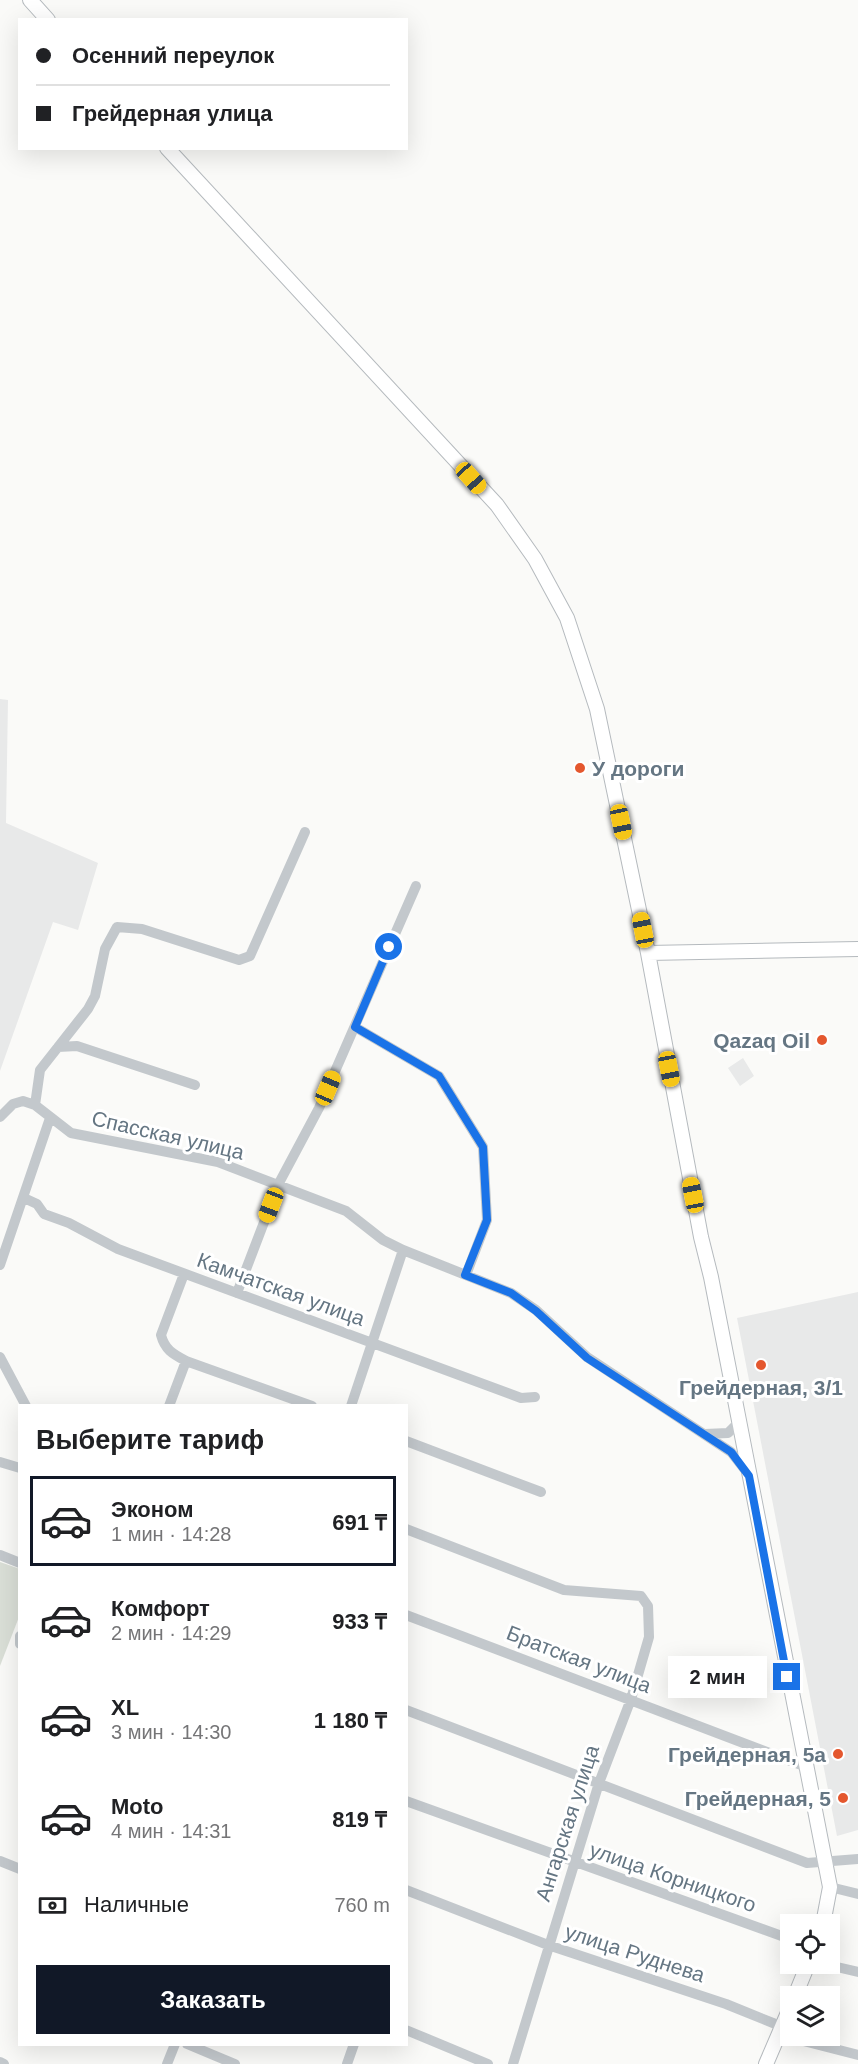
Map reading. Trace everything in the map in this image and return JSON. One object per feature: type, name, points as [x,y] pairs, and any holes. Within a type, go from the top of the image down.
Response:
[{"type":"main road","points":[[30,0],[46,18]]},
{"type":"main road","points":[[169,150],[496,505],[536,559],[567,618],[597,708],[648,953],[804,1766],[830,1887],[825,1914]]},
{"type":"main road","points":[[648,953],[858,949]]},
{"type":"main road","points":[[766,2064],[780,2035]]},
{"type":"street","points":[[0,1117],[13,1104],[23,1101],[35,1105],[40,1070],[88,1009],[95,996],[105,949],[117,927],[142,929],[240,960],[250,956],[305,832]]},
{"type":"street","points":[[237,1293],[279,1183],[319,1108],[416,886]]},
{"type":"street","points":[[355,1027],[439,1076],[483,1147],[487,1220],[465,1275]]},
{"type":"street","points":[[58,1047],[77,1046],[195,1085]]},
{"type":"street","name":"Спасская улица","points":[[35,1105],[71,1133],[218,1162],[279,1183],[346,1211],[403,1250],[511,1293],[536,1311],[587,1358],[731,1452],[749,1476]]},
{"type":"street","points":[[0,1265],[50,1118]]},
{"type":"street","name":"Камчатская улица","points":[[24,1198],[37,1203],[44,1214],[69,1223],[117,1249],[521,1398],[535,1397]]},
{"type":"street","points":[[352,1404],[403,1250]]},
{"type":"street","points":[[184,1274],[161,1335],[164,1346],[172,1354],[186,1360],[307,1404]]},
{"type":"street","points":[[0,1357],[25,1404]]},
{"type":"street","points":[[170,1404],[186,1360]]},
{"type":"street","points":[[702,1433],[723,1435],[739,1422]]},
{"type":"street","points":[[408,1442],[541,1492]]},
{"type":"street","points":[[0,1462],[18,1467]]},
{"type":"street","name":"Ангарская улица","points":[[408,1530],[564,1590],[640,1596],[648,1606],[649,1637],[631,1699],[599,1783],[513,2064]]},
{"type":"street","points":[[0,1555],[18,1562]]},
{"type":"street","name":"Братская улица","points":[[408,1616],[804,1766]]},
{"type":"street","points":[[408,1711],[807,1863],[858,1858]]},
{"type":"street","name":"улица Корницкого","points":[[408,1802],[780,1935]]},
{"type":"street","points":[[0,1861],[18,1868]]},
{"type":"street","points":[[830,1887],[858,1894]]},
{"type":"street","name":"улица Руднева","points":[[408,1891],[548,1945],[726,2004],[780,2030]]},
{"type":"street","points":[[840,1968],[858,1972]]},
{"type":"street","points":[[408,2031],[488,2064]]},
{"type":"street","points":[[167,2064],[174,2046]]},
{"type":"street","points":[[192,2046],[235,2064]]},
{"type":"street","points":[[347,2064],[353,2046]]},
{"type":"street","name":"улица Руднева","points":[[830,2046],[858,2055]]},
{"type":"shaded area","points":[[0,699],[8,700],[6,823],[98,863],[78,930],[53,922],[0,1071]]},
{"type":"shaded area","points":[[743,1058],[754,1076],[740,1086],[728,1068]]},
{"type":"shaded area","points":[[858,1292],[858,1830],[837,1836],[737,1318]]},
{"type":"shaded area","points":[[0,1562],[18,1568],[18,1620],[0,1666]]},
{"type":"place","name":"У дороги","points":[[580,768]]},
{"type":"place","name":"Qazaq Oil","points":[[822,1040]]},
{"type":"place","name":"Грейдерная, 3/1","points":[[761,1365]]},
{"type":"place","name":"Грейдерная, 5а","points":[[838,1754]]},
{"type":"place","name":"Грейдерная, 5","points":[[843,1798]]},
{"type":"route","points":[[389,947],[355,1027],[439,1076],[451,1091],[483,1147],[483,1182],[487,1220],[465,1275],[511,1293],[536,1311],[587,1358],[731,1452],[749,1476],[787,1677]]}]
